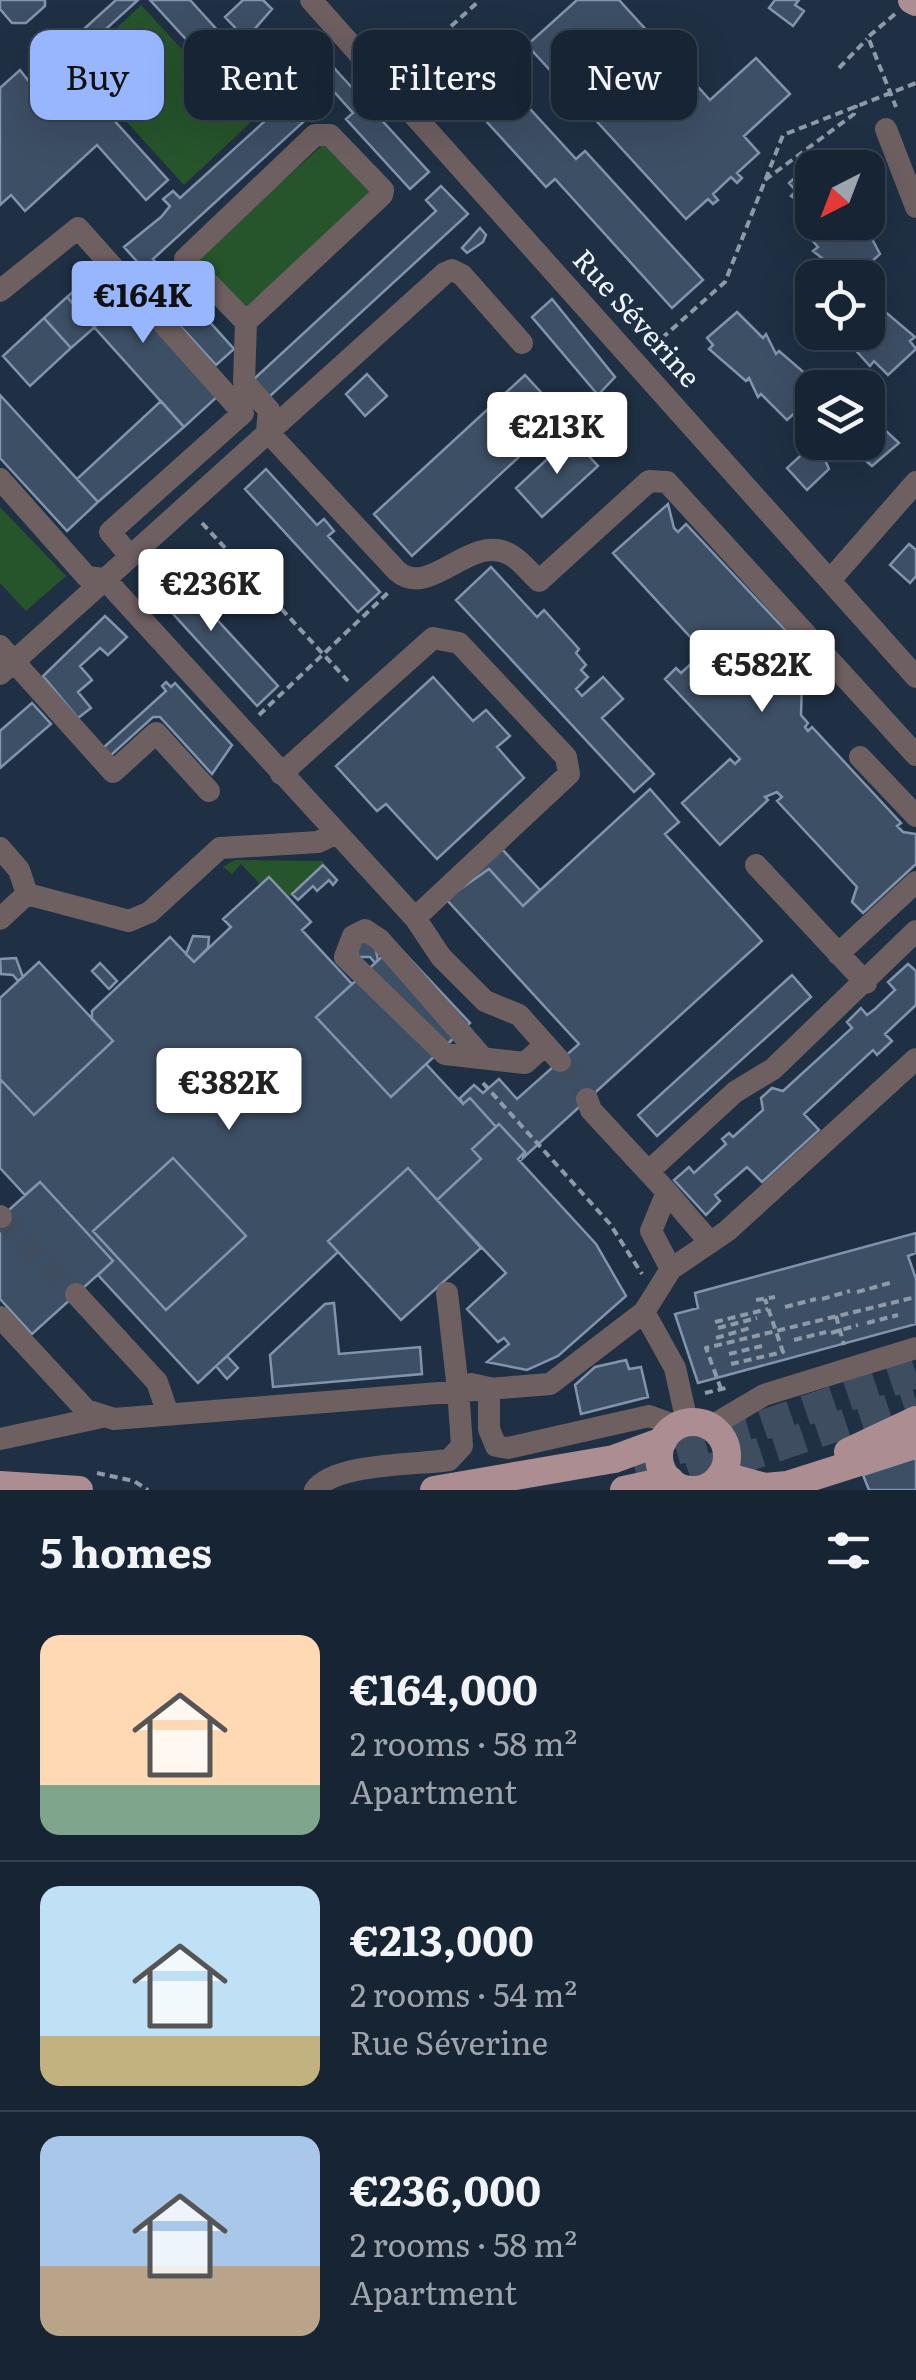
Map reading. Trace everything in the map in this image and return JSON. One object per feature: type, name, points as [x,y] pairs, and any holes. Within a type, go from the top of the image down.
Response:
[{"type":"main road","points":[[684,1429],[661,1466],[670,1480],[692,1490],[724,1477],[787,1474],[916,1420]]},
{"type":"main road","points":[[434,1490],[614,1459],[684,1429],[724,1440],[724,1477]]},
{"type":"main road","points":[[724,1477],[766,1487],[787,1485],[916,1444]]},
{"type":"main road","points":[[624,1490],[670,1480]]},
{"type":"main road","points":[[0,1486],[80,1490]]},
{"type":"street","name":"Rue Séverine","points":[[311,0],[353,45]]},
{"type":"street","name":"Rue Séverine","points":[[421,120],[916,676]]},
{"type":"street","points":[[886,129],[916,207]]},
{"type":"street","points":[[246,322],[186,259],[315,136],[330,134],[383,190],[382,195],[246,322],[244,382],[268,410],[266,430],[403,576],[422,578],[483,548],[509,554],[539,581],[649,480],[658,479],[680,496],[916,755]]},
{"type":"street","points":[[0,292],[78,228],[244,413],[110,532],[130,556]]},
{"type":"street","points":[[209,790],[156,733],[113,772],[5,661],[104,579],[266,430],[452,270],[462,275],[522,342]]},
{"type":"street","points":[[0,480],[87,577],[104,579],[414,918],[441,958],[484,1001],[519,1016],[553,1053],[526,1062],[445,1054],[345,957],[353,936],[365,930],[380,940],[482,1057]]},
{"type":"street","points":[[830,579],[916,482]]},
{"type":"street","points":[[281,774],[432,638],[459,642],[566,757],[569,774],[414,918]]},
{"type":"street","points":[[860,757],[916,816]]},
{"type":"street","points":[[26,894],[129,921],[150,912],[220,848],[318,842],[337,833]]},
{"type":"street","points":[[0,848],[19,870],[26,894]]},
{"type":"street","points":[[756,864],[866,983]]},
{"type":"street","points":[[838,954],[916,882]]},
{"type":"street","points":[[0,919],[26,894]]},
{"type":"street","points":[[648,1172],[735,1092],[773,1069],[916,931]]},
{"type":"street","points":[[0,1439],[102,1417],[550,1384],[650,1304],[671,1269],[708,1240],[727,1231],[916,1060]]},
{"type":"street","points":[[587,1100],[708,1240]]},
{"type":"street","points":[[667,1192],[651,1231],[671,1269]]},
{"type":"street","points":[[316,1490],[323,1480],[342,1473],[449,1460],[462,1446],[447,1293]]},
{"type":"street","points":[[76,1294],[157,1382],[168,1414]]},
{"type":"street","points":[[650,1304],[674,1368],[684,1429]]},
{"type":"street","points":[[0,1317],[86,1410],[102,1417]]},
{"type":"street","points":[[489,1388],[488,1429],[496,1446],[508,1448],[649,1416],[684,1429],[764,1395],[916,1348]]},
{"type":"path","points":[[447,30],[480,0]]},
{"type":"path","points":[[839,68],[868,37],[909,5]]},
{"type":"path","points":[[868,37],[902,124],[886,129]]},
{"type":"path","points":[[637,360],[726,282],[783,134],[916,84]]},
{"type":"path","points":[[764,181],[854,114],[856,105]]},
{"type":"path","points":[[185,505],[366,700]]},
{"type":"path","points":[[250,718],[268,708],[367,617],[403,576]]},
{"type":"path","points":[[483,1082],[610,1224],[650,1304]]},
{"type":"path","points":[[857,1292],[890,1282]]},
{"type":"path","points":[[784,1307],[850,1292]]},
{"type":"path","points":[[756,1300],[775,1297]]},
{"type":"path","points":[[721,1389],[706,1348],[916,1297]]},
{"type":"path","points":[[731,1364],[782,1350],[765,1299]]},
{"type":"path","points":[[757,1318],[716,1325],[768,1310]]},
{"type":"path","points":[[867,1324],[898,1315]]},
{"type":"path","points":[[836,1316],[845,1352]]},
{"type":"path","points":[[794,1340],[858,1325]]},
{"type":"path","points":[[716,1338],[754,1328]]},
{"type":"path","points":[[719,1347],[757,1337]]},
{"type":"path","points":[[729,1354],[766,1345]]},
{"type":"green space","points":[[141,5],[184,52],[184,120],[250,123],[184,185],[125,120],[164,120],[164,30],[114,30]]},
{"type":"green space","points":[[327,141],[373,192],[244,309],[198,258]]},
{"type":"green space","points":[[0,507],[66,576],[26,611],[0,583]]},
{"type":"green space","points":[[235,860],[323,861],[323,865],[288,898],[269,878],[260,884],[241,864],[232,874],[223,867]]},
{"type":"building","points":[[0,0],[45,0],[45,6],[26,23],[12,23],[0,9]]},
{"type":"building","points":[[116,0],[138,0],[105,30],[83,30]]},
{"type":"building","points":[[150,0],[190,0],[217,30],[184,30],[184,37]]},
{"type":"building","points":[[243,0],[263,0],[272,9],[254,30],[237,30],[225,17]]},
{"type":"building","points":[[577,0],[619,0],[646,30],[551,30],[551,71],[531,49],[531,41]]},
{"type":"building","points":[[775,0],[799,0],[795,5],[804,11],[793,26],[769,8]]},
{"type":"building","points":[[756,58],[790,94],[744,136],[759,153],[737,173],[742,178],[737,183],[731,177],[713,194],[718,200],[713,204],[708,199],[686,219],[596,120],[697,120],[697,86],[710,100]]},
{"type":"building","points":[[333,67],[353,89],[353,113],[333,91]]},
{"type":"building","points":[[20,70],[30,83],[30,120],[114,120],[168,180],[146,200],[97,145],[25,211],[11,195],[0,205],[0,88]]},
{"type":"building","points":[[531,110],[576,159],[585,151],[703,280],[672,308],[555,179],[546,187],[485,120],[531,120]]},
{"type":"building","points":[[353,113],[353,120],[382,120],[429,172],[410,189],[346,119]]},
{"type":"building","points":[[305,120],[153,259],[234,349],[216,365],[133,274],[142,267],[124,247],[170,206],[163,199],[173,191],[180,198],[265,121]]},
{"type":"building","points":[[441,186],[468,214],[269,397],[254,379],[436,211],[426,200]]},
{"type":"building","points":[[480,228],[486,235],[483,242],[467,253],[462,248]]},
{"type":"building","points":[[812,240],[873,240],[880,254],[874,260],[824,260],[813,251],[818,247]]},
{"type":"building","points":[[102,266],[218,396],[184,427],[67,297]]},
{"type":"building","points":[[67,297],[95,327],[71,348],[44,318]]},
{"type":"building","points":[[552,299],[615,377],[598,395],[532,317]]},
{"type":"building","points":[[737,312],[763,338],[766,334],[776,354],[779,351],[801,370],[795,370],[795,413],[787,420],[761,394],[758,397],[749,378],[746,381],[709,349],[713,345],[707,338]]},
{"type":"building","points":[[885,312],[915,337],[910,341],[916,349],[888,375],[874,361],[870,366],[855,350],[885,350]]},
{"type":"building","points":[[44,318],[71,348],[30,386],[3,356]]},
{"type":"building","points":[[367,374],[387,396],[365,416],[346,394]]},
{"type":"building","points":[[525,375],[563,416],[412,556],[374,514]]},
{"type":"building","points":[[0,395],[98,502],[67,531],[0,458]]},
{"type":"building","points":[[161,401],[184,427],[98,502],[77,479]]},
{"type":"building","points":[[885,430],[899,443],[885,455]]},
{"type":"building","points":[[571,437],[598,466],[542,517],[516,488]]},
{"type":"building","points":[[796,460],[825,460],[829,469],[807,490],[787,468]]},
{"type":"building","points":[[266,469],[317,525],[324,519],[334,531],[328,536],[380,592],[358,612],[245,489]]},
{"type":"building","points":[[668,504],[674,528],[678,532],[686,524],[803,649],[801,715],[808,723],[808,731],[812,727],[901,823],[897,826],[903,832],[916,834],[916,864],[863,913],[852,902],[857,887],[777,801],[782,797],[777,792],[765,797],[768,800],[720,845],[682,803],[730,759],[735,764],[740,759],[665,679],[676,668],[681,673],[704,652],[613,553]]},
{"type":"building","points":[[909,544],[916,550],[916,576],[910,583],[890,565]]},
{"type":"building","points":[[165,563],[278,686],[257,706],[144,582]]},
{"type":"building","points":[[491,567],[537,617],[544,610],[579,649],[576,653],[586,665],[581,670],[588,677],[576,689],[582,696],[603,677],[623,699],[602,718],[654,774],[634,792],[456,600]]},
{"type":"building","points":[[105,616],[127,637],[108,655],[100,648],[80,666],[92,680],[78,692],[91,708],[78,718],[43,676]]},
{"type":"building","points":[[433,677],[473,721],[486,710],[510,736],[497,747],[524,778],[437,859],[386,804],[377,811],[336,766]]},
{"type":"building","points":[[166,682],[171,687],[175,683],[232,745],[212,774],[160,717],[153,717],[110,756],[103,748],[166,691],[162,686]]},
{"type":"building","points":[[32,703],[51,724],[0,768],[0,731]]},
{"type":"building","points":[[650,789],[679,822],[665,834],[762,941],[523,1158],[525,1152],[499,1124],[496,1127],[470,1098],[463,1104],[460,1098],[474,1085],[483,1093],[499,1079],[517,1099],[579,1044],[446,899],[489,869],[523,906]]},
{"type":"building","points":[[501,848],[540,890],[523,906],[489,869],[446,899]]},
{"type":"building","points":[[323,865],[337,880],[333,885],[329,880],[317,891],[313,886],[298,900],[292,894]]},
{"type":"building","points":[[269,877],[311,922],[302,930],[352,984],[316,1017],[391,1097],[426,1064],[463,1104],[470,1098],[496,1127],[472,1149],[481,1159],[437,1200],[408,1168],[328,1241],[338,1252],[198,1383],[98,1275],[113,1261],[40,1182],[25,1195],[0,1168],[0,1079],[34,1115],[113,1041],[92,1019],[92,1011],[170,937],[194,962],[231,927],[223,919]],"holes":[[[173,1158],[246,1236],[166,1310],[93,1231]]]},
{"type":"building","points":[[193,936],[209,937],[208,948],[194,962],[186,954]]},
{"type":"building","points":[[358,940],[374,941],[378,960],[375,963],[370,957],[357,957]]},
{"type":"building","points":[[396,944],[470,1023],[391,1097],[316,1017]]},
{"type":"building","points":[[16,958],[23,977],[18,981],[13,975],[1,974],[0,959]]},
{"type":"building","points":[[39,962],[113,1041],[34,1115],[0,1079],[0,998]]},
{"type":"building","points":[[100,963],[117,981],[109,989],[92,971]]},
{"type":"building","points":[[908,964],[916,971],[916,1005],[885,1034],[892,1041],[877,1055],[873,1050],[804,1114],[819,1130],[762,1182],[747,1167],[715,1195],[720,1201],[706,1215],[674,1180],[689,1167],[694,1173],[726,1144],[722,1139],[729,1133],[733,1137],[763,1110],[761,1098],[772,1088],[783,1091],[852,1028],[847,1022],[861,1008],[867,1015],[875,1009],[895,990],[888,982]]},
{"type":"building","points":[[792,975],[811,997],[657,1136],[638,1115]]},
{"type":"building","points":[[499,1124],[525,1152],[518,1159],[596,1244],[626,1296],[558,1356],[527,1370],[487,1362],[509,1344],[504,1338],[498,1342],[467,1309],[506,1273],[437,1200],[481,1159],[472,1149]]},
{"type":"building","points":[[173,1158],[246,1236],[166,1310],[93,1231]]},
{"type":"building","points":[[408,1168],[481,1248],[401,1320],[328,1241]]},
{"type":"building","points":[[40,1182],[113,1261],[32,1334],[0,1299],[0,1218]]},
{"type":"building","points":[[916,1233],[916,1253],[908,1256],[916,1279],[916,1324],[698,1383],[675,1314],[698,1308],[695,1293]]},
{"type":"building","points":[[334,1303],[339,1354],[420,1347],[422,1374],[273,1387],[270,1355],[325,1304]]},
{"type":"building","points":[[227,1356],[238,1368],[227,1379],[216,1366]]},
{"type":"building","points":[[626,1360],[629,1369],[641,1367],[648,1397],[581,1414],[575,1385],[595,1367]]},
{"type":"building","points":[[916,1458],[916,1490],[869,1490],[863,1475]]},
{"type":"tunnel","points":[[560,1061],[581,1084],[587,1099]]},
{"type":"tunnel","points":[[1,1217],[76,1294]]},
{"type":"tunnel","points":[[633,1462],[760,1426],[916,1373]]},
{"type":"tunnel","points":[[647,1490],[916,1400]]}]
